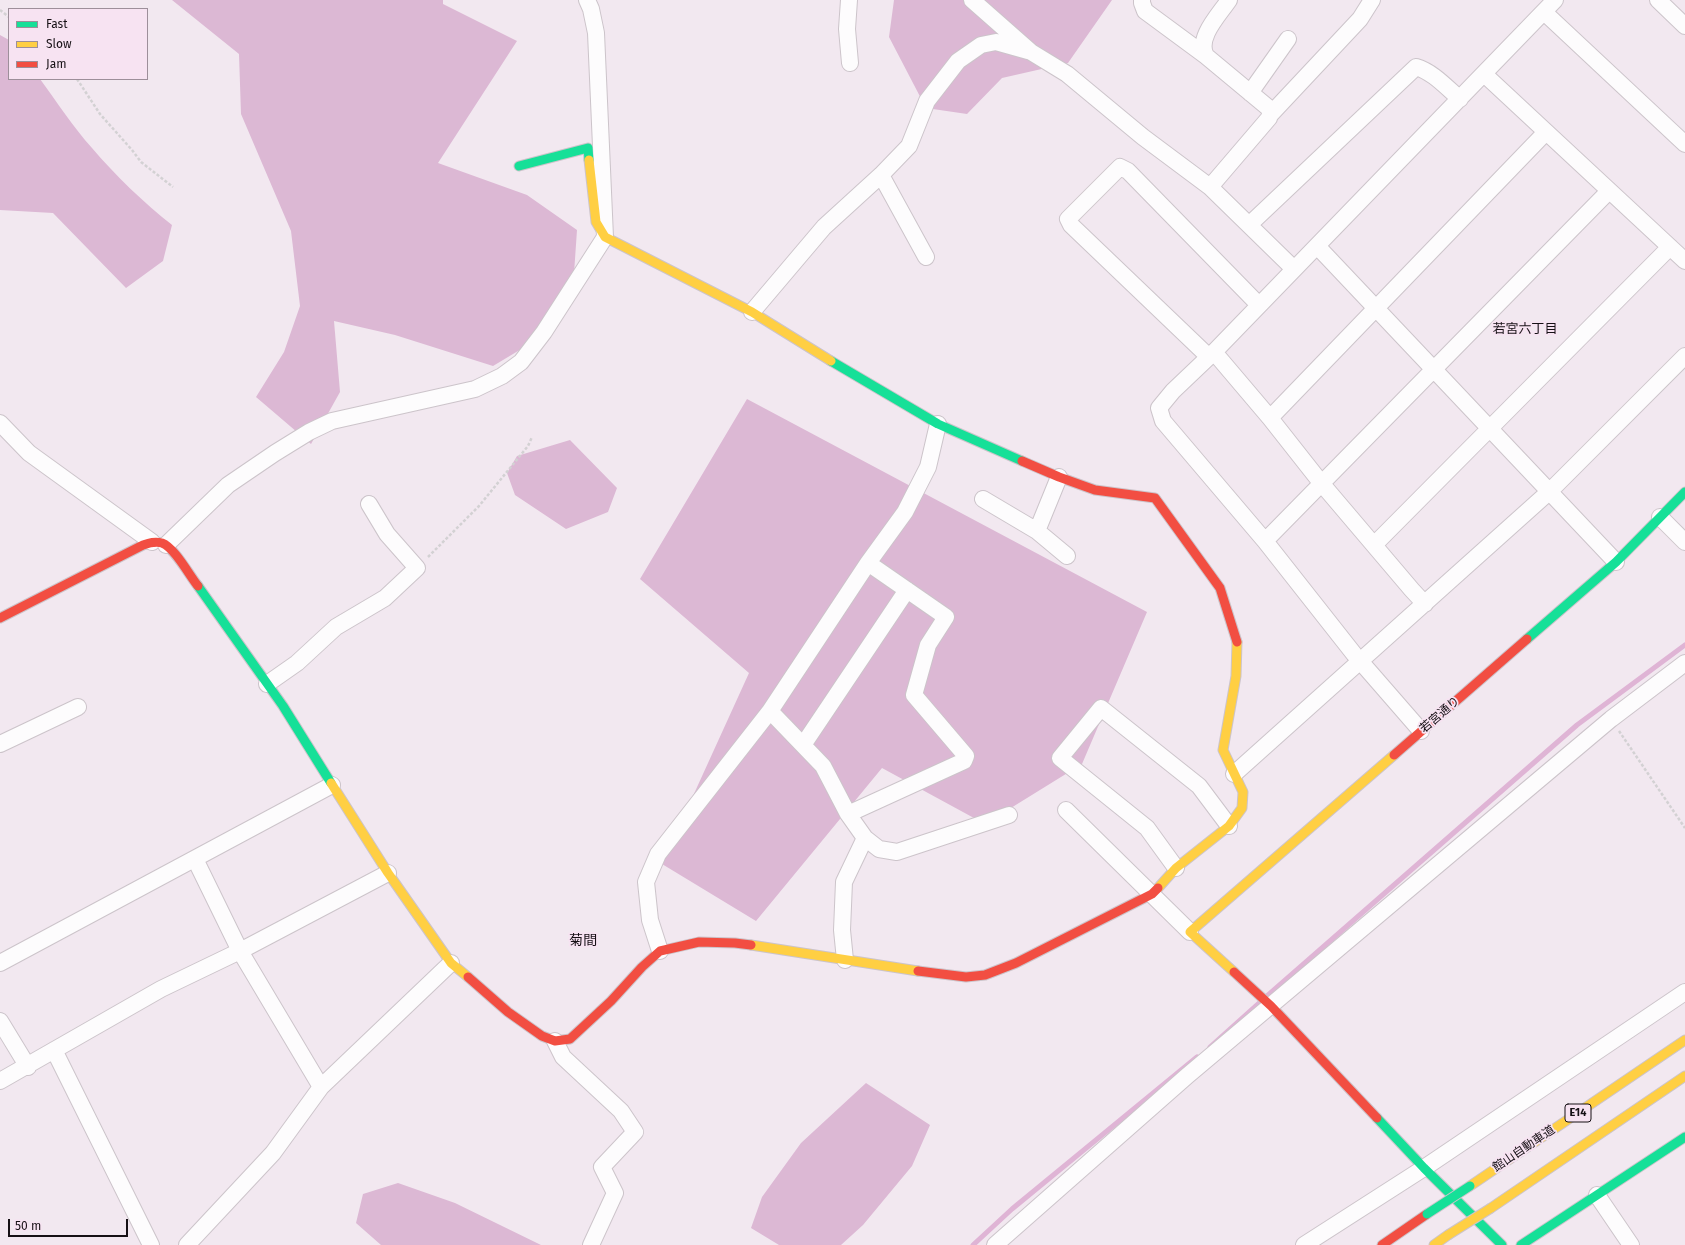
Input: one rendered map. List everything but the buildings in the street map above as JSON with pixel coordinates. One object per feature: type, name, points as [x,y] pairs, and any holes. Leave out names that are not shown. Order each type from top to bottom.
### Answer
[{"type":"main road","points":[[0,618],[143,545],[159,543],[177,556],[267,684],[388,873],[451,962],[508,1012],[542,1036],[555,1041],[570,1039],[587,1025],[642,967],[660,951],[699,942],[735,943],[936,974],[966,977],[985,975],[1016,963],[1152,894],[1176,868],[1229,826],[1242,808],[1243,792],[1223,750],[1236,676],[1237,639],[1220,588],[1155,498],[1095,490],[1059,477],[938,424],[842,368],[752,312],[605,237],[596,222],[588,148],[518,166]]},
{"type":"main road","name":"若宮通り","points":[[1190,932],[1616,562],[1685,492]]},
{"type":"main road","points":[[1190,932],[1271,1006],[1424,1168],[1502,1245]]},
{"type":"main road","name":"館山自動車道","points":[[1382,1245],[1685,1040]]},
{"type":"main road","name":"E14","points":[[1434,1245],[1685,1076]]},
{"type":"main road","points":[[1521,1245],[1685,1136]]},
{"type":"street","points":[[0,423],[29,453],[159,543],[228,485],[309,432],[332,421],[475,389],[502,376],[520,362],[544,332],[605,237],[596,33],[591,9],[586,0]]},
{"type":"street","points":[[849,0],[847,29],[850,63]]},
{"type":"street","points":[[972,0],[1032,52],[1066,74],[1143,137],[1210,187],[1250,224],[1294,269]]},
{"type":"street","points":[[1142,0],[1145,11],[1206,56],[1272,110],[1269,118],[1210,187]]},
{"type":"street","points":[[1206,56],[1203,49],[1204,37],[1229,0]]},
{"type":"street","points":[[1270,115],[1360,20],[1372,0]]},
{"type":"street","points":[[1421,731],[1360,662],[1265,541],[1163,421],[1159,408],[1173,391],[1317,246],[1555,0]]},
{"type":"street","points":[[1658,0],[1685,26]]},
{"type":"street","points":[[1544,12],[1685,144]]},
{"type":"street","points":[[1250,93],[1288,39]]},
{"type":"street","points":[[752,312],[824,228],[909,146],[927,101],[958,61],[981,45],[996,42],[1032,52]]},
{"type":"street","points":[[1250,224],[1416,67],[1424,69],[1436,77],[1460,98]]},
{"type":"street","points":[[1484,74],[1685,261]]},
{"type":"street","points":[[1270,418],[1546,132]]},
{"type":"street","points":[[1259,305],[1128,171],[1120,167],[1068,219],[1071,225],[1211,354],[1270,418],[1322,484],[1425,604]]},
{"type":"street","points":[[880,175],[926,257]]},
{"type":"street","points":[[1265,541],[1609,191]]},
{"type":"street","points":[[1317,246],[1616,562]]},
{"type":"street","points":[[1374,545],[1670,247]]},
{"type":"street","points":[[1234,774],[1550,491],[1685,356]]},
{"type":"street","points":[[660,951],[650,920],[646,882],[658,854],[770,711],[868,563],[905,512],[928,467],[938,424]]},
{"type":"street","points":[[1037,531],[1059,477]]},
{"type":"street","points":[[983,499],[1037,531],[1067,556]]},
{"type":"street","points":[[267,684],[297,663],[336,626],[386,598],[417,568],[387,534],[369,504]]},
{"type":"street","points":[[1660,517],[1685,542]]},
{"type":"street","points":[[848,814],[964,762],[966,756],[914,695],[928,645],[946,617],[868,563]]},
{"type":"street","points":[[803,745],[907,590]]},
{"type":"street","points":[[994,1245],[1187,1076],[1611,720],[1685,663]]},
{"type":"street","points":[[0,744],[78,707]]},
{"type":"street","points":[[1176,868],[1147,828],[1060,758],[1101,708],[1199,786],[1229,826]]},
{"type":"street","points":[[770,711],[823,766],[848,814],[865,838],[879,850],[897,852],[1009,816]]},
{"type":"street","points":[[0,963],[332,785]]},
{"type":"street","points":[[1066,810],[1190,932]]},
{"type":"street","points":[[845,960],[842,930],[844,882],[865,838]]},
{"type":"street","points":[[195,859],[240,951],[321,1087]]},
{"type":"street","points":[[0,1082],[161,989],[240,951],[388,873]]},
{"type":"street","points":[[187,1245],[273,1153],[321,1087],[451,962]]},
{"type":"street","points":[[1304,1245],[1424,1168],[1685,992]]},
{"type":"street","points":[[0,1021],[28,1067]]},
{"type":"street","points":[[555,1041],[563,1057],[621,1111],[635,1132],[602,1167],[615,1193],[591,1245]]},
{"type":"street","points":[[54,1050],[151,1245]]},
{"type":"street","points":[[1597,1195],[1631,1245]]},
{"type":"path","points":[[0,10],[8,16]]},
{"type":"path","points":[[78,80],[100,114],[141,162],[173,187]]},
{"type":"path","points":[[417,568],[479,506],[528,446],[532,437]]},
{"type":"path","points":[[1611,720],[1685,828]]},
{"type":"shaded area","points":[[172,0],[443,0],[443,4],[517,41],[438,163],[527,195],[577,230],[573,288],[543,336],[493,366],[395,335],[334,321],[340,392],[311,444],[256,397],[284,352],[300,306],[291,231],[241,114],[239,54]]},
{"type":"shaded area","points":[[894,0],[1112,0],[1068,63],[1002,78],[967,114],[926,108],[889,37]]},
{"type":"shaded area","points":[[0,35],[8,39],[8,80],[41,80],[78,132],[101,158],[140,198],[172,225],[163,261],[126,288],[53,213],[0,210]]},
{"type":"shaded area","points":[[747,399],[1147,612],[1082,764],[985,824],[882,768],[756,921],[662,864],[749,673],[640,579]]},
{"type":"shaded area","points":[[570,440],[617,488],[608,512],[566,529],[515,495],[507,473],[517,456]]},
{"type":"shaded area","points":[[866,1083],[930,1125],[912,1166],[863,1225],[841,1245],[779,1245],[751,1228],[762,1197],[801,1143]]},
{"type":"shaded area","points":[[398,1183],[455,1203],[541,1245],[381,1245],[356,1223],[363,1194]]},
{"type":"waterway","points":[[1267,996],[1577,725],[1685,645]]},
{"type":"waterway","points":[[1210,1047],[1259,1003]]},
{"type":"waterway","points":[[973,1245],[1012,1209],[1197,1057]]},
{"type":"traffic: fast","points":[[519,166],[588,148],[589,160]]},
{"type":"traffic: fast","points":[[831,361],[938,424],[1022,461]]},
{"type":"traffic: fast","points":[[1527,639],[1616,562],[1685,492]]},
{"type":"traffic: fast","points":[[198,586],[283,706],[331,783]]},
{"type":"traffic: fast","points":[[1377,1118],[1424,1168],[1502,1245]]},
{"type":"traffic: fast","points":[[1521,1245],[1685,1137]]},
{"type":"traffic: fast","points":[[1427,1214],[1470,1186]]},
{"type":"traffic: slow","points":[[589,160],[596,222],[605,237],[752,312],[831,361]]},
{"type":"traffic: slow","points":[[1158,888],[1176,868],[1229,826],[1242,808],[1243,792],[1223,750],[1236,676],[1237,642]]},
{"type":"traffic: slow","points":[[1234,972],[1190,932],[1394,755]]},
{"type":"traffic: slow","points":[[331,783],[388,873],[451,963],[468,977]]},
{"type":"traffic: slow","points":[[751,945],[918,971]]},
{"type":"traffic: slow","points":[[1470,1186],[1685,1040]]},
{"type":"traffic: slow","points":[[1491,1208],[1685,1076]]},
{"type":"traffic: slow","points":[[1448,1235],[1491,1208]]},
{"type":"traffic: slow","points":[[1434,1245],[1448,1235]]},
{"type":"traffic: jam","points":[[1022,461],[1059,477],[1095,490],[1155,498],[1220,588],[1237,642]]},
{"type":"traffic: jam","points":[[0,618],[143,545],[152,542],[162,543],[172,550],[198,586]]},
{"type":"traffic: jam","points":[[1394,755],[1527,639]]},
{"type":"traffic: jam","points":[[918,971],[966,977],[985,975],[1016,963],[1152,894],[1158,888]]},
{"type":"traffic: jam","points":[[468,977],[508,1012],[542,1036],[555,1041],[570,1039],[611,1001],[642,967],[660,951],[699,942],[751,945]]},
{"type":"traffic: jam","points":[[1234,972],[1271,1006],[1377,1118]]},
{"type":"traffic: jam","points":[[1382,1245],[1427,1214]]},
{"type":"district","name":"若宮六丁目","points":[[1525,329]]},
{"type":"district","name":"菊間","points":[[583,941]]}]
